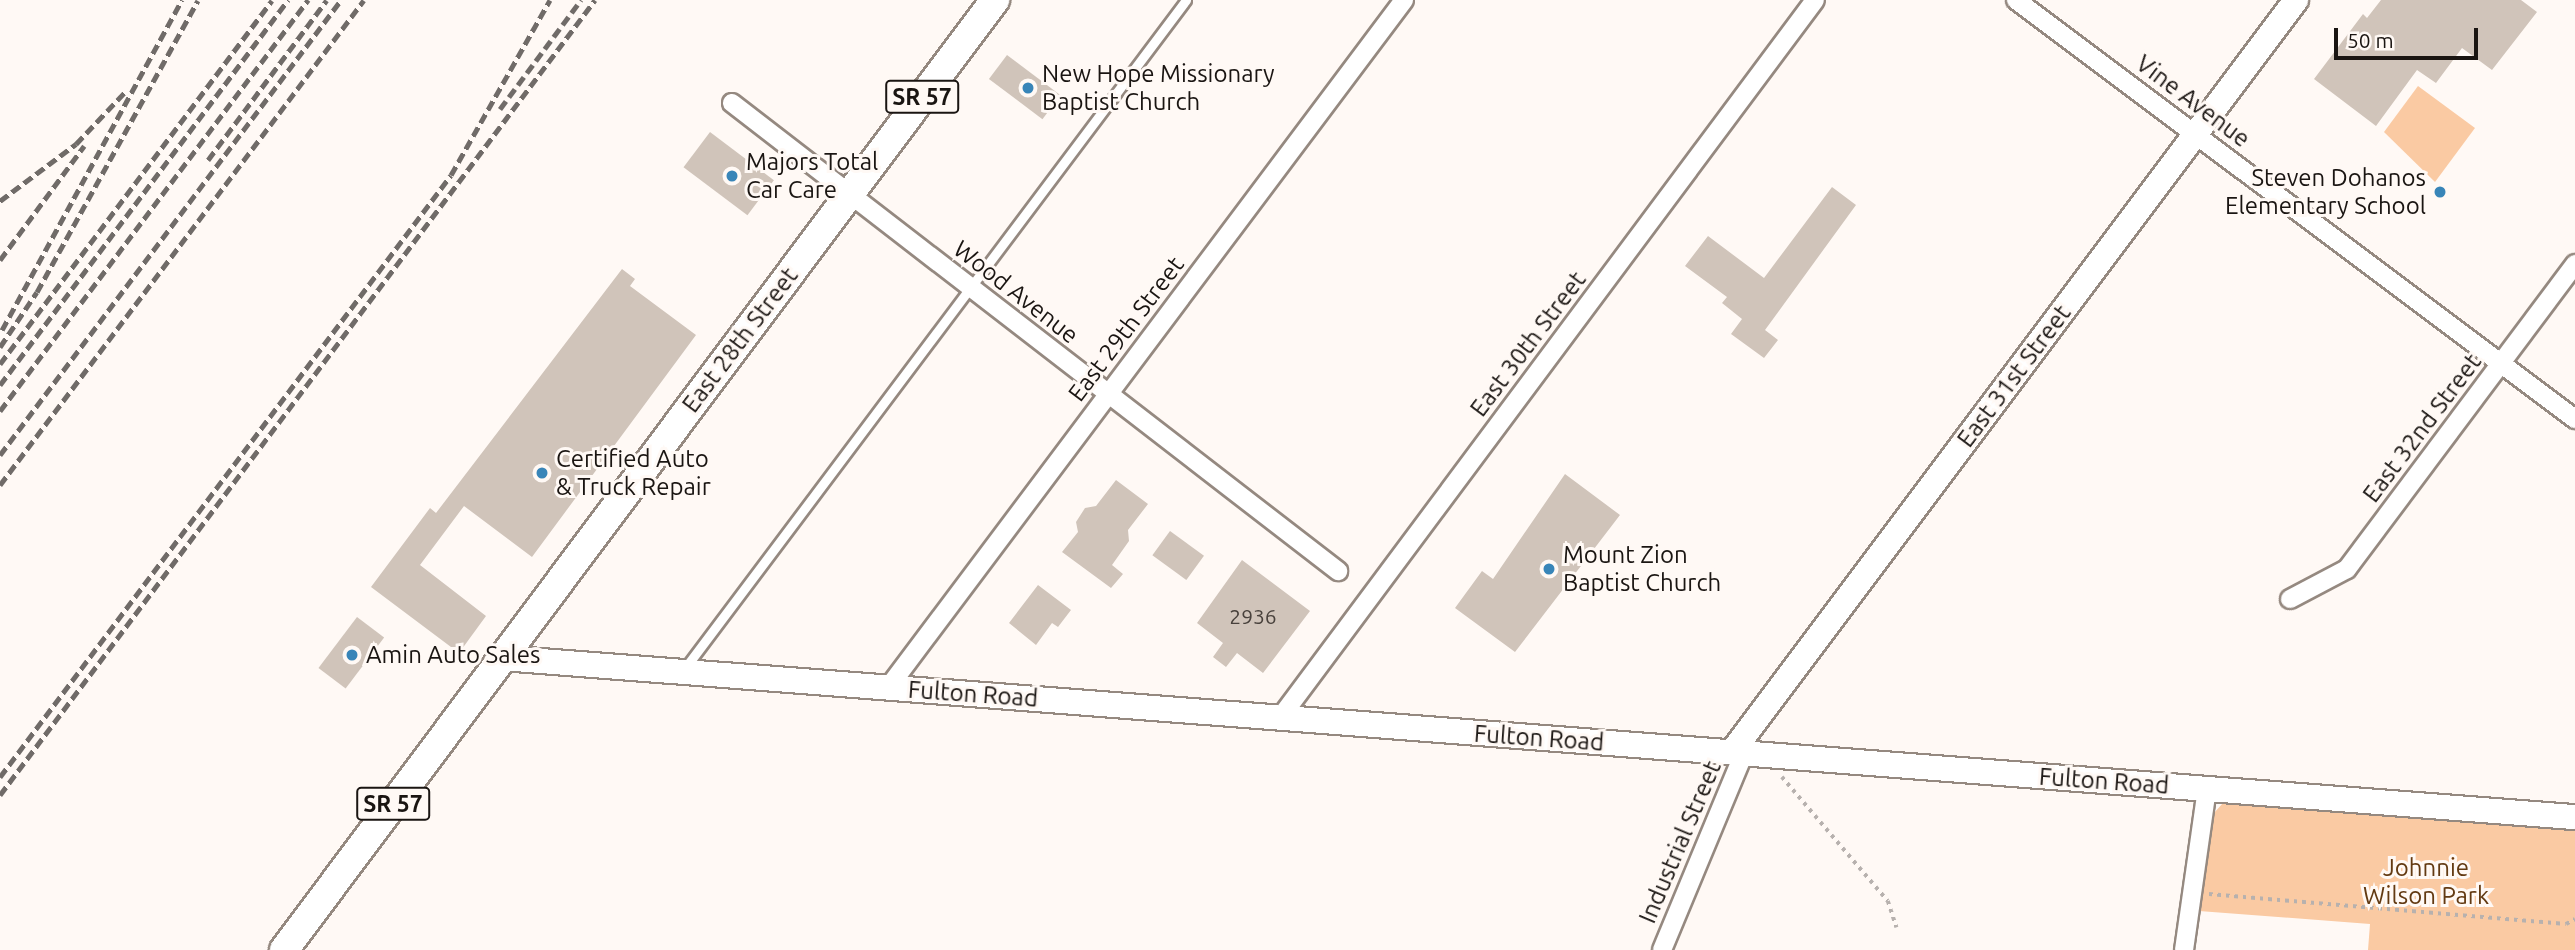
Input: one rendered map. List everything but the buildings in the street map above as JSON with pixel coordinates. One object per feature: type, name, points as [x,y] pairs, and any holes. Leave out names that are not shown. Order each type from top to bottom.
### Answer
[{"type":"main road","name":"East 28th Street","points":[[284,950],[995,0]]},
{"type":"street","name":"East 29th Street","points":[[888,688],[1404,0]]},
{"type":"street","name":"East 30th Street","points":[[1280,718],[1815,0]]},
{"type":"street","name":"Vine Avenue","points":[[2016,0],[2575,419]]},
{"type":"street","name":"East 31st Street","points":[[1738,753],[2296,0]]},
{"type":"street","name":"Wood Avenue","points":[[732,103],[1338,571]]},
{"type":"street","name":"East 32nd Street","points":[[2290,599],[2347,569],[2575,264]]},
{"type":"street","name":"Fulton Road","points":[[502,658],[2575,817]]},
{"type":"street","name":"Industrial Street","points":[[1662,950],[1738,753]]},
{"type":"street","points":[[2184,950],[2207,789]]},
{"type":"lane","points":[[681,673],[1186,0]]},
{"type":"path","points":[[1780,775],[1888,901],[1897,928]]},
{"type":"path","points":[[2191,892],[2566,924],[2575,919]]},
{"type":"green space","points":[[2418,86],[2475,128],[2435,182],[2384,132]]},
{"type":"green space","name":"Johnnie Wilson Park","points":[[2236,799],[2575,826],[2575,950],[2368,950],[2370,924],[2199,911],[2214,813],[2223,803]]},
{"type":"railway","points":[[2,330],[182,0]]},
{"type":"railway","points":[[0,347],[37,292],[198,0]]},
{"type":"railway","points":[[0,364],[272,0]]},
{"type":"railway","points":[[0,385],[288,0]]},
{"type":"railway","points":[[0,411],[308,0]]},
{"type":"railway","points":[[208,160],[327,0]]},
{"type":"railway","points":[[0,455],[341,0]]},
{"type":"railway","points":[[0,485],[364,0]]},
{"type":"railway","points":[[0,777],[451,175],[550,0]]},
{"type":"railway","points":[[500,109],[581,0]]},
{"type":"railway","points":[[0,795],[595,0]]},
{"type":"railway","points":[[0,201],[76,144],[126,91]]},
{"type":"railway","points":[[0,260],[84,146]]},
{"type":"place","name":"New Hope Missionary Baptist Church","points":[[1028,88]]},
{"type":"place","name":"Majors Total Car Care","points":[[732,176]]},
{"type":"place","name":"Steven Dohanos Elementary School","points":[[2440,192]]},
{"type":"place","name":"Certified Auto & Truck Repair","points":[[542,473]]},
{"type":"place","name":"Mount Zion Baptist Church","points":[[1549,569]]},
{"type":"place","name":"Amin Auto Sales","points":[[352,655]]}]
